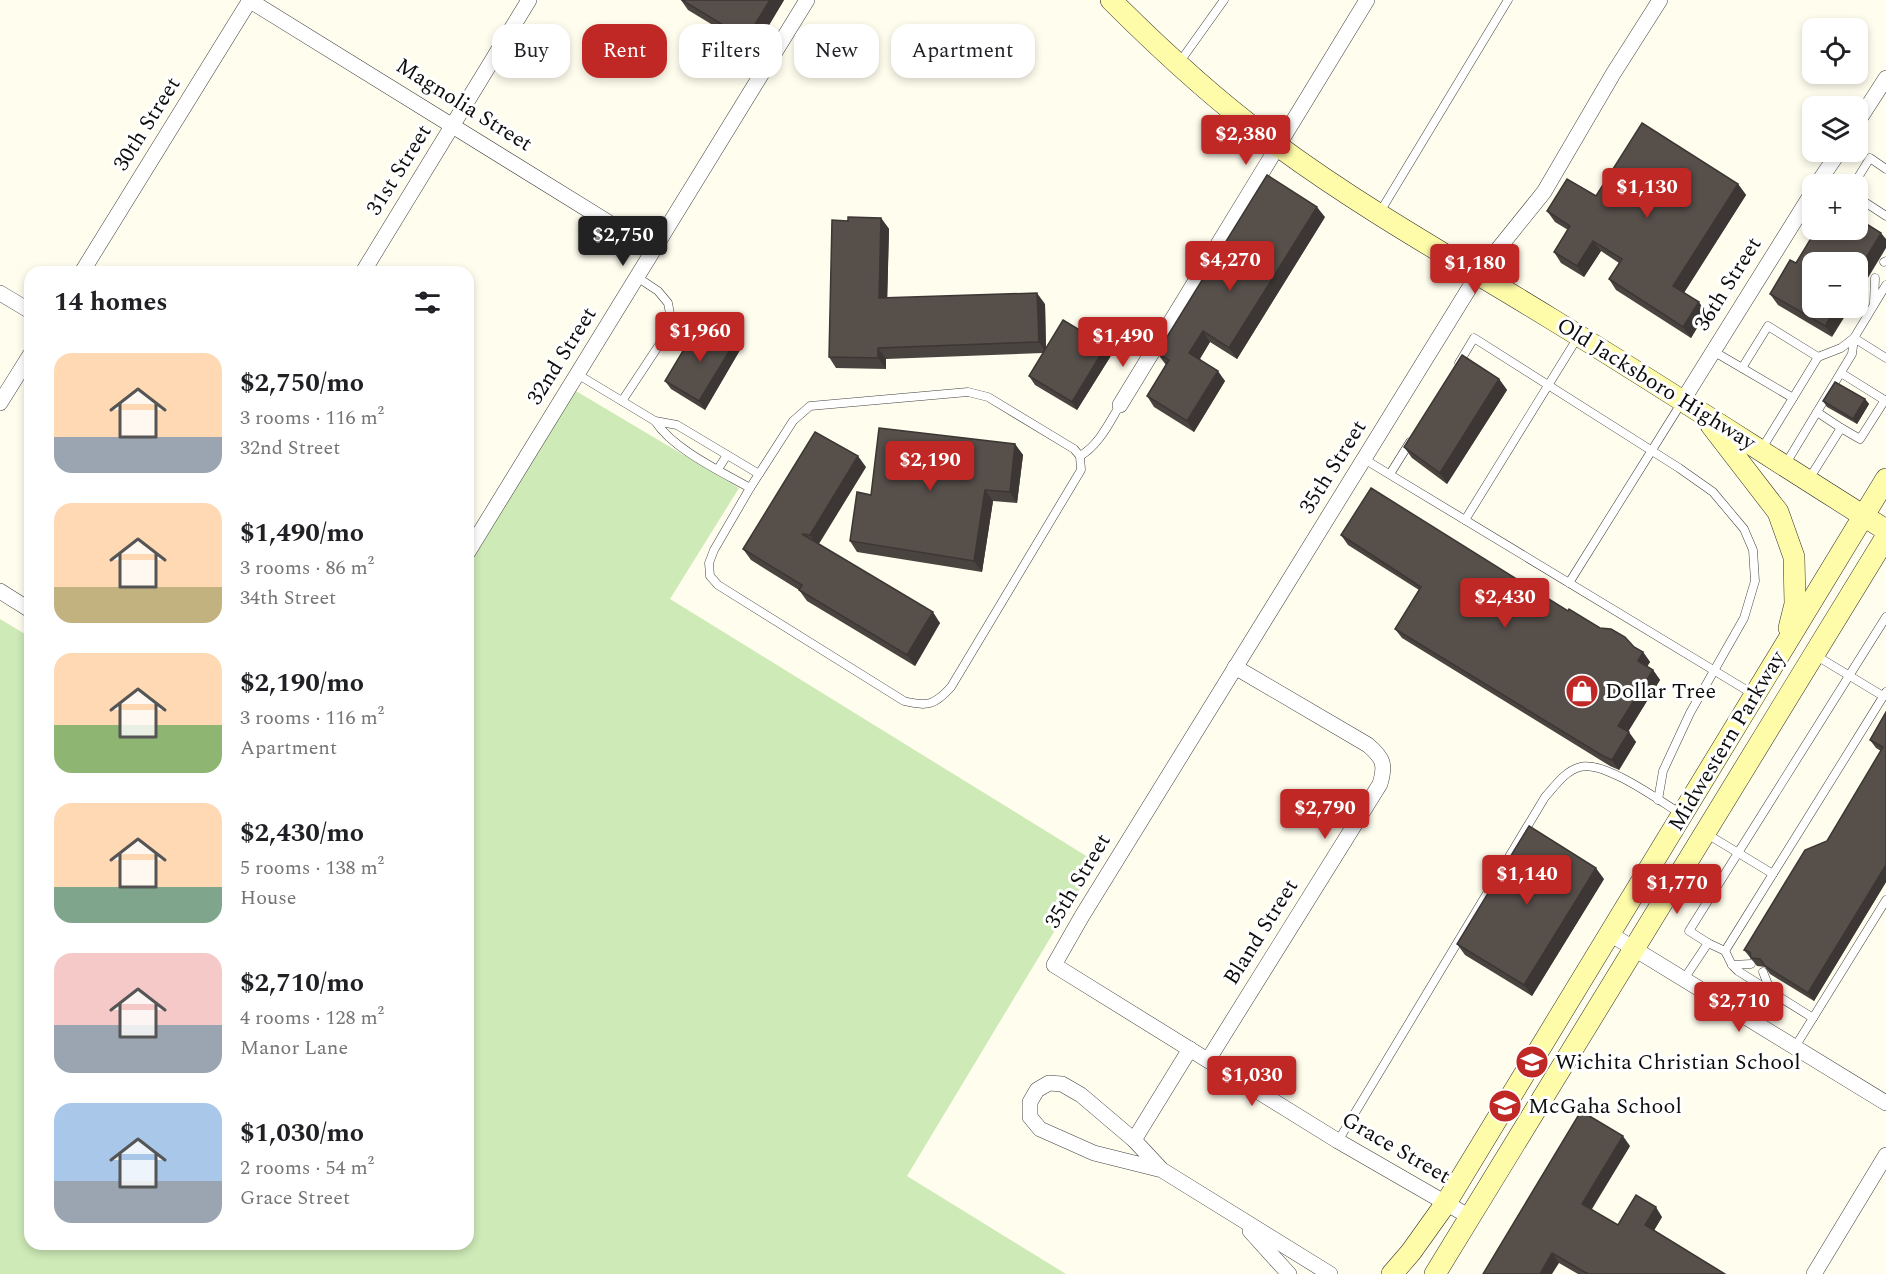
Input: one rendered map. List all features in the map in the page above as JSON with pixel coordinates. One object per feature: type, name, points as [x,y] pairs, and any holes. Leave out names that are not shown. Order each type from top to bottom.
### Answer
[{"type":"main road","name":"Old Jacksboro Highway","points":[[1111,0],[1178,64],[1277,146],[1378,214],[1691,405],[1886,530]]},
{"type":"main road","points":[[1691,405],[1778,512],[1794,557],[1796,604],[1783,650]]},
{"type":"main road","name":"Midwestern Parkway","points":[[1392,1274],[1411,1252],[1446,1203],[1886,479]]},
{"type":"main road","name":"Midwestern Parkway","points":[[1436,1274],[1886,537]]},
{"type":"street","name":"Magnolia Street","points":[[250,0],[653,250]]},
{"type":"street","name":"30th Street","points":[[86,266],[250,0]]},
{"type":"street","name":"31st Street","points":[[367,266],[529,0]]},
{"type":"street","name":"32nd Street","points":[[474,542],[807,0]]},
{"type":"street","points":[[1120,405],[1367,0]]},
{"type":"street","name":"35th Street","points":[[1054,965],[1478,274],[1544,192],[1613,74],[1660,0]]},
{"type":"street","points":[[1868,106],[1886,78]]},
{"type":"street","name":"36th Street","points":[[1691,405],[1713,351],[1802,209]]},
{"type":"street","points":[[0,293],[24,307]]},
{"type":"street","points":[[0,404],[24,365]]},
{"type":"street","points":[[0,591],[24,606]]},
{"type":"street","name":"Bland Street","points":[[1208,1060],[1380,784],[1384,772],[1381,756],[1368,745],[1235,667]]},
{"type":"street","points":[[1610,934],[1886,1103]]},
{"type":"street","name":"Grace Street","points":[[1054,965],[1338,1141],[1470,1217]]},
{"type":"street","points":[[1134,1140],[1190,1049]]},
{"type":"street","points":[[1162,1170],[1094,1153],[1040,1129],[1030,1117],[1030,1102],[1037,1090],[1049,1083],[1062,1084],[1081,1095],[1134,1140],[1162,1170],[1242,1222],[1329,1274]]},
{"type":"street","points":[[1814,1274],[1886,1155]]},
{"type":"street","points":[[1242,1222],[1289,1274]]},
{"type":"lane","points":[[1178,64],[1224,0]]},
{"type":"lane","points":[[1378,214],[1508,0]]},
{"type":"lane","points":[[1860,174],[1870,158],[1886,169]]},
{"type":"lane","points":[[1868,204],[1886,216]]},
{"type":"lane","points":[[622,401],[667,333],[671,319],[668,303],[658,291],[637,277]]},
{"type":"lane","points":[[1874,305],[1875,278]]},
{"type":"lane","points":[[1761,450],[1818,357],[1840,348],[1854,338],[1886,285]]},
{"type":"lane","points":[[1742,368],[1768,326],[1818,357]]},
{"type":"lane","points":[[1465,520],[1578,335]]},
{"type":"lane","points":[[1456,368],[1474,338],[1652,450],[1713,492],[1744,529],[1753,550],[1755,581],[1744,618],[1690,713],[1663,771],[1658,800]]},
{"type":"lane","points":[[1854,338],[1886,358]]},
{"type":"lane","points":[[1784,465],[1852,354],[1854,338]]},
{"type":"lane","points":[[1713,351],[1793,398]]},
{"type":"lane","points":[[1817,412],[1860,439],[1885,400],[1840,373]]},
{"type":"lane","points":[[577,374],[655,421],[677,425],[759,474]]},
{"type":"lane","points":[[968,392],[988,397],[1074,449],[1080,456],[1081,470],[951,687],[930,704],[904,701],[718,585],[711,576],[709,563],[714,550],[759,474],[793,421],[810,406],[968,392]]},
{"type":"lane","points":[[1080,456],[1090,451],[1120,405]]},
{"type":"lane","points":[[1569,583],[1652,450],[1691,405]]},
{"type":"lane","points":[[655,421],[673,442],[750,488]]},
{"type":"lane","points":[[1808,480],[1841,428]]},
{"type":"lane","points":[[1390,474],[1414,435]]},
{"type":"lane","points":[[718,469],[727,454]]},
{"type":"lane","points":[[1364,459],[1755,696]]},
{"type":"lane","points":[[1813,1018],[1738,971],[1725,951],[1689,931],[1886,617]]},
{"type":"lane","points":[[1725,951],[1885,694],[1814,654]]},
{"type":"lane","points":[[1338,1141],[1545,797],[1563,777],[1580,767],[1593,765],[1610,771],[1683,815]]},
{"type":"lane","points":[[1705,833],[1773,873]]},
{"type":"lane","points":[[1795,1047],[1886,900]]},
{"type":"lane","points":[[1684,979],[1708,943]]},
{"type":"lane","points":[[1732,965],[1751,964]]},
{"type":"lane","points":[[1763,972],[1771,992]]},
{"type":"green space","points":[[576,391],[739,488],[670,599],[1096,862],[907,1176],[1066,1274],[0,1274],[0,619],[24,633],[24,1250],[474,1250],[474,557]]},
{"type":"building","points":[[682,0],[770,0],[755,24],[721,24]]},
{"type":"building","points":[[1642,123],[1738,184],[1673,286],[1699,302],[1683,327],[1609,279],[1622,259],[1593,241],[1577,266],[1554,252],[1570,226],[1547,211],[1567,179],[1596,196]]},
{"type":"building","points":[[1267,175],[1317,207],[1229,348],[1203,331],[1189,353],[1218,371],[1187,421],[1147,396],[1169,360],[1157,353]]},
{"type":"building","points":[[848,217],[881,218],[879,298],[1037,293],[1039,342],[878,348],[878,358],[829,357],[832,220],[848,221]]},
{"type":"building","points":[[1868,225],[1881,233],[1868,255],[1868,252],[1803,252],[1810,240],[1868,240]]},
{"type":"building","points":[[1802,253],[1802,313],[1770,294],[1790,260],[1796,263]]},
{"type":"building","points":[[1811,318],[1830,318],[1825,326]]},
{"type":"building","points":[[1063,320],[1106,346],[1072,402],[1029,376]]},
{"type":"building","points":[[712,328],[735,342],[699,401],[665,381],[696,329],[708,336]]},
{"type":"building","points":[[1462,355],[1499,379],[1440,473],[1404,447]]},
{"type":"building","points":[[1835,382],[1865,399],[1853,419],[1823,401]]},
{"type":"building","points":[[879,428],[1015,444],[1010,492],[985,490],[974,561],[850,541],[857,492],[871,495]]},
{"type":"building","points":[[815,432],[858,456],[810,535],[802,534],[933,612],[907,655],[799,590],[802,585],[743,549]]},
{"type":"building","points":[[1371,488],[1568,611],[1569,609],[1600,628],[1611,629],[1643,652],[1638,661],[1653,670],[1618,726],[1629,732],[1612,760],[1395,629],[1421,587],[1341,535]]},
{"type":"building","points":[[1886,712],[1886,865],[1808,993],[1765,966],[1760,959],[1751,958],[1750,952],[1744,950],[1805,850],[1827,841],[1883,747],[1870,740]]},
{"type":"building","points":[[1529,826],[1596,868],[1524,985],[1457,944]]},
{"type":"building","points":[[1581,1111],[1623,1136],[1582,1204],[1618,1225],[1636,1195],[1656,1207],[1645,1225],[1725,1274],[1588,1274],[1552,1253],[1540,1274],[1483,1274]]},
{"type":"place","name":"Dollar Tree","points":[[1582,691]]},
{"type":"place","name":"Wichita Christian School","points":[[1532,1062]]},
{"type":"place","name":"McGaha School","points":[[1505,1106]]}]
